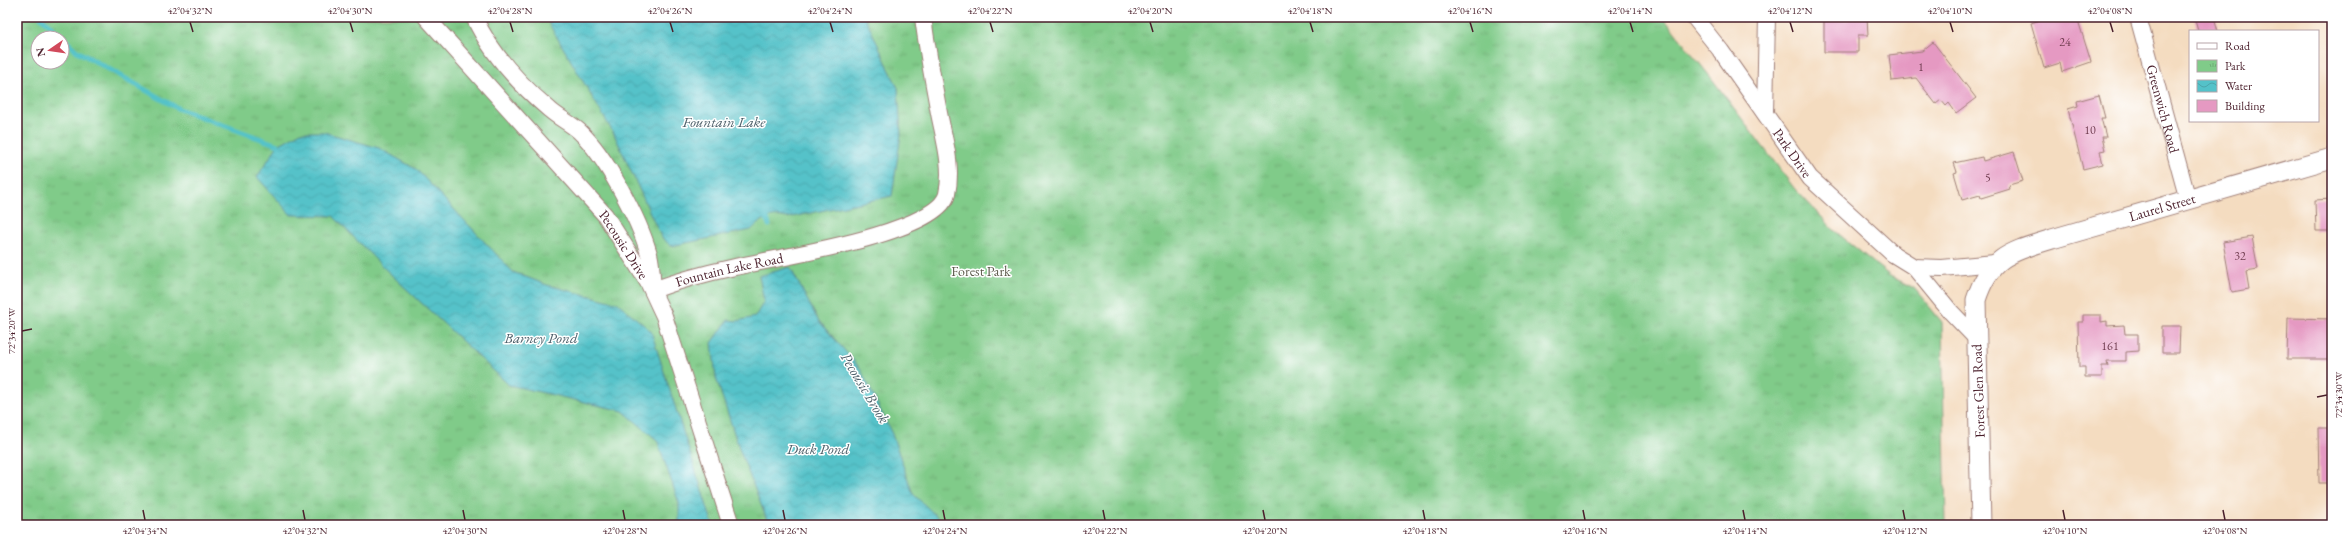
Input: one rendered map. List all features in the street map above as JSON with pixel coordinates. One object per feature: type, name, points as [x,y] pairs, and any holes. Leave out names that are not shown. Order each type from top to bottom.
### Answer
[{"type":"street","name":"Pecousic Drive","points":[[426,17],[597,206],[617,232],[653,290],[664,316],[731,525]]},
{"type":"street","points":[[474,17],[488,46],[521,84],[551,111],[580,132],[606,166],[640,227],[650,256],[653,290]]},
{"type":"street","name":"Fountain Lake Road","points":[[653,290],[679,280],[833,247],[881,234],[911,223],[938,208],[947,194],[948,153],[923,17]]},
{"type":"street","name":"Park Drive","points":[[1694,17],[1722,51],[1810,178],[1893,254],[1914,267],[1950,311],[1976,338]]},
{"type":"street","points":[[1765,113],[1767,17]]},
{"type":"street","name":"Greenwich Road","points":[[2138,17],[2188,200]]},
{"type":"street","name":"Laurel Street","points":[[1995,263],[2018,250],[2332,158]]},
{"type":"street","name":"Park Drive","points":[[1914,267],[1942,268],[1995,263]]},
{"type":"street","name":"Forest Glen Road","points":[[1981,525],[1976,300],[1982,281],[1995,263]]},
{"type":"green space","name":"Forest Park","points":[[17,17],[1663,17],[1794,188],[1835,231],[1890,276],[1914,288],[1942,322],[1946,525],[17,525]]},
{"type":"water","name":"Fountain Lake","points":[[545,17],[865,17],[898,88],[901,134],[892,196],[787,218],[771,217],[763,220],[751,230],[671,246],[661,237],[614,134]]},
{"type":"water","name":"Barney Pond","points":[[301,132],[324,132],[379,148],[416,169],[513,272],[547,285],[618,303],[651,331],[713,525],[679,525],[679,503],[657,440],[623,411],[509,385],[382,266],[333,216],[291,215],[257,177],[278,145]]},
{"type":"water","name":"Duck Pond","points":[[790,267],[818,320],[860,368],[892,434],[913,494],[946,525],[769,525],[740,451],[716,378],[712,343],[728,320],[737,321],[755,317],[764,301],[759,276]]},
{"type":"building","points":[[1849,17],[1867,17],[1868,35],[1858,35],[1858,52],[1824,52],[1824,21],[1849,20]]},
{"type":"building","points":[[2039,17],[2077,17],[2091,62],[2062,72],[2060,63],[2044,68],[2031,23],[2040,20]]},
{"type":"building","points":[[2194,17],[2214,17],[2218,30],[2198,30]]},
{"type":"building","points":[[1933,42],[1976,98],[1956,113],[1949,103],[1946,106],[1941,100],[1936,104],[1916,78],[1892,81],[1889,55],[1922,51]]},
{"type":"building","points":[[2099,95],[2105,118],[2101,118],[2106,137],[2102,137],[2105,150],[2100,151],[2103,164],[2083,169],[2068,109],[2078,106],[2077,101]]},
{"type":"building","points":[[2014,152],[2023,181],[2009,185],[2010,189],[1981,198],[1980,195],[1962,200],[1954,173],[1957,172],[1954,163],[1982,157],[1983,161]]},
{"type":"building","points":[[2332,199],[2332,231],[2316,231],[2315,200]]},
{"type":"building","points":[[2252,237],[2258,269],[2246,271],[2249,289],[2232,292],[2223,242]]},
{"type":"building","points":[[2083,315],[2101,315],[2101,322],[2107,321],[2107,326],[2124,325],[2125,334],[2138,334],[2138,351],[2126,352],[2126,361],[2107,361],[2108,366],[2102,366],[2102,377],[2085,377],[2085,367],[2079,367],[2078,322],[2083,322]]},
{"type":"building","points":[[2288,318],[2332,319],[2332,359],[2287,359]]},
{"type":"building","points":[[2162,326],[2180,326],[2179,353],[2162,353]]},
{"type":"building","points":[[2318,428],[2332,428],[2332,483],[2319,483]]},
{"type":"waterway","points":[[41,17],[77,51],[179,109],[278,145]]},
{"type":"waterway","name":"Pecousic Brook","points":[[765,212],[769,225]]}]
